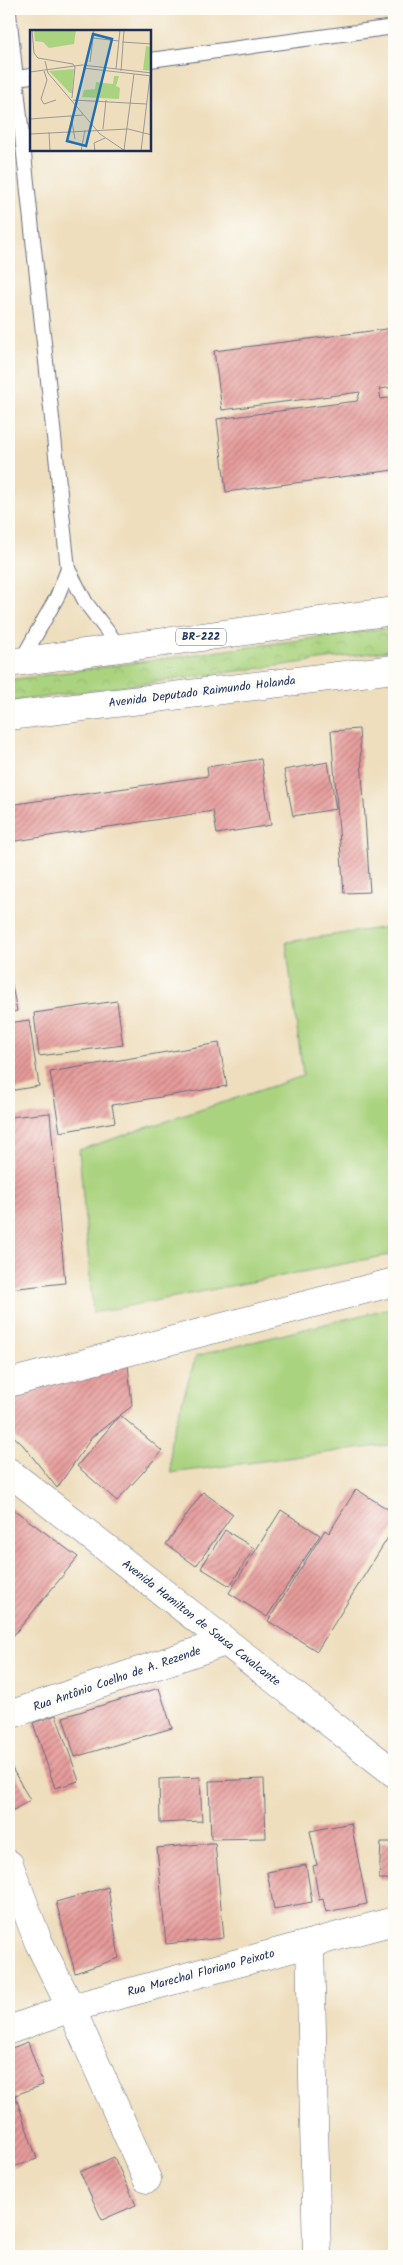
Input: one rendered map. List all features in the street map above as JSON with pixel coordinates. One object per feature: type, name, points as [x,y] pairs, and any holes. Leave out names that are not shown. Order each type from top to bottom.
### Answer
[{"type":"street","name":"BR-222","points":[[15,662],[394,611]]},
{"type":"street","name":"Avenida Deputado Raimundo Holanda","points":[[9,716],[394,668]]},
{"type":"street","points":[[9,1383],[394,1282]]},
{"type":"street","name":"Avenida Hamilton de Sousa Cavalcante","points":[[9,1472],[394,1773]]},
{"type":"street","name":"Rua Antônio Coelho de A. Rezende","points":[[9,1715],[225,1642]]},
{"type":"street","points":[[9,1864],[38,1941],[71,2008],[147,2178]]},
{"type":"street","name":"Rua Marechal Floriano Peixoto","points":[[9,2030],[71,2008],[394,1921]]},
{"type":"street","points":[[310,1944],[317,2256]]},
{"type":"lane","points":[[9,13],[68,569],[86,603],[120,648]]},
{"type":"lane","points":[[151,60],[394,27]]},
{"type":"lane","points":[[16,78],[30,76]]},
{"type":"lane","points":[[15,662],[57,597],[68,569]]},
{"type":"green space","points":[[394,627],[394,650],[9,702],[9,680]]},
{"type":"green space","points":[[394,926],[394,1254],[93,1313],[79,1150],[303,1076],[286,942]]},
{"type":"green space","points":[[394,1307],[394,1444],[171,1473],[170,1441],[196,1356]]},
{"type":"building","points":[[394,328],[394,387],[379,389],[381,399],[394,397],[394,470],[226,492],[217,419],[357,401],[360,392],[222,410],[214,351]]},
{"type":"building","points":[[359,729],[370,892],[344,893],[331,731]]},
{"type":"building","points":[[261,759],[271,825],[217,834],[213,811],[9,842],[9,805],[208,776],[207,767]]},
{"type":"building","points":[[328,762],[336,809],[293,816],[284,770]]},
{"type":"building","points":[[9,970],[17,1011],[9,1013]]},
{"type":"building","points":[[117,1001],[123,1045],[39,1056],[34,1013]]},
{"type":"building","points":[[29,1020],[39,1086],[9,1091],[9,1023]]},
{"type":"building","points":[[219,1043],[227,1086],[112,1105],[115,1122],[60,1132],[50,1072]]},
{"type":"building","points":[[50,1113],[65,1283],[9,1289],[9,1117]]},
{"type":"building","points":[[128,1364],[132,1406],[92,1437],[57,1488],[23,1445],[9,1432],[9,1395]]},
{"type":"building","points":[[120,1415],[162,1451],[117,1501],[77,1466]]},
{"type":"building","points":[[356,1489],[394,1513],[394,1528],[317,1651],[268,1621],[325,1530],[329,1533]]},
{"type":"building","points":[[203,1492],[233,1514],[196,1566],[166,1544]]},
{"type":"building","points":[[9,1506],[78,1557],[9,1641]]},
{"type":"building","points":[[281,1510],[320,1535],[267,1617],[229,1593]]},
{"type":"building","points":[[225,1530],[254,1548],[230,1586],[201,1568]]},
{"type":"building","points":[[159,1688],[172,1728],[75,1757],[63,1717]]},
{"type":"building","points":[[56,1715],[79,1781],[55,1788],[33,1723]]},
{"type":"building","points":[[9,1763],[30,1800],[9,1813]]},
{"type":"building","points":[[200,1777],[202,1821],[160,1823],[159,1779]]},
{"type":"building","points":[[264,1779],[266,1838],[211,1839],[209,1781]]},
{"type":"building","points":[[351,1823],[367,1904],[326,1912],[323,1899],[319,1900],[313,1866],[317,1865],[310,1831]]},
{"type":"building","points":[[381,1842],[394,1842],[394,1879],[379,1879]]},
{"type":"building","points":[[215,1843],[224,1938],[166,1944],[157,1848]]},
{"type":"building","points":[[306,1865],[312,1902],[274,1909],[267,1872]]},
{"type":"building","points":[[108,1887],[119,1958],[75,1973],[56,1902]]},
{"type":"building","points":[[28,2042],[43,2085],[15,2095],[37,2159],[14,2167],[9,2152],[9,2049]]},
{"type":"building","points":[[114,2157],[136,2205],[102,2220],[80,2172]]}]
